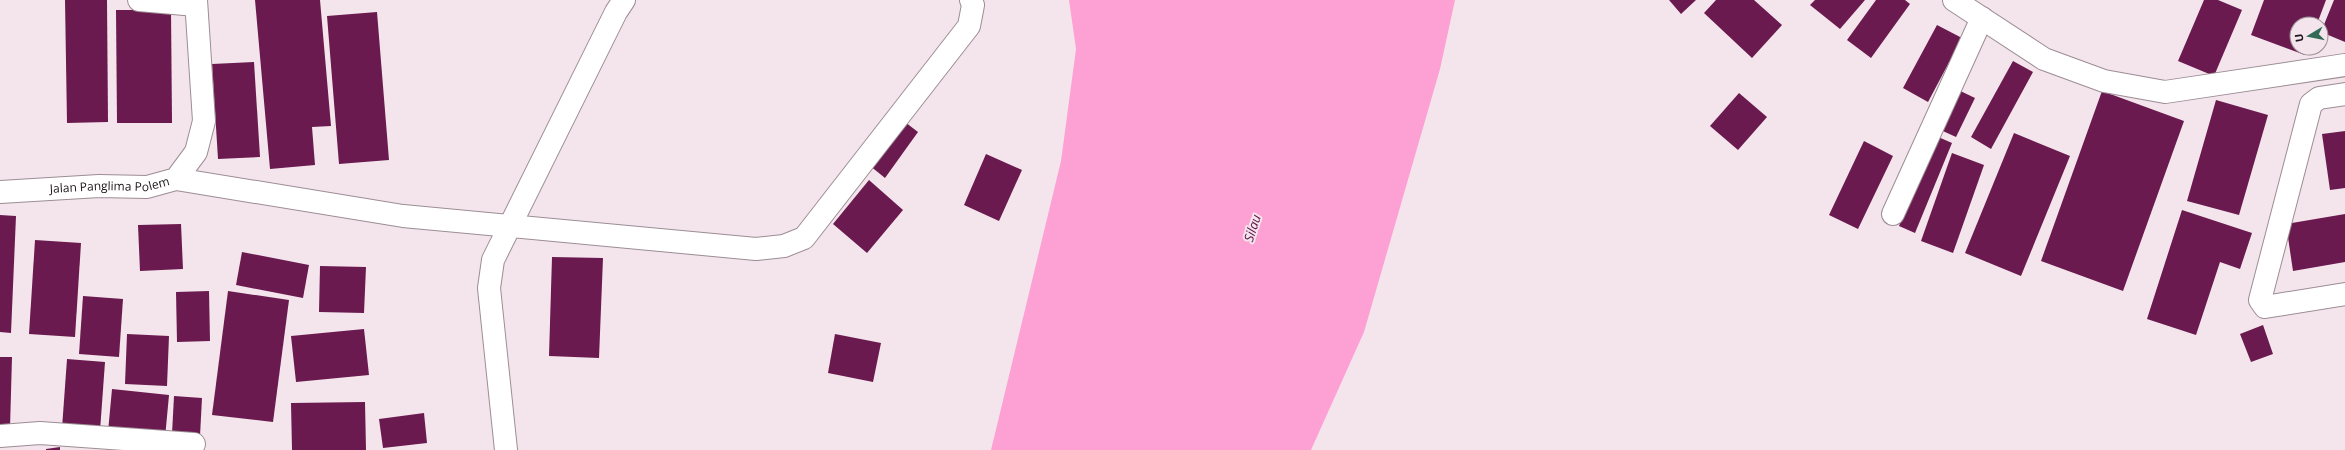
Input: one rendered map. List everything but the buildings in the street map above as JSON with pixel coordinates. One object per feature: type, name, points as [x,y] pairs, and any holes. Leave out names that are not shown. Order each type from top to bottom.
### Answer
[{"type":"street","points":[[139,0],[196,2]]},
{"type":"street","points":[[506,450],[489,288],[493,260],[616,12],[624,0]]},
{"type":"street","points":[[176,179],[403,216],[756,249],[784,246],[804,238],[969,26],[973,5],[971,0]]},
{"type":"street","points":[[1954,0],[2044,59],[2104,82],[2165,92],[2345,65]]},
{"type":"street","name":"Jalan Panglima Polem","points":[[0,192],[99,186],[147,187],[176,179],[196,152],[204,121],[196,2]]},
{"type":"street","points":[[1893,214],[1982,18]]},
{"type":"street","points":[[2345,94],[2319,98],[2311,104],[2260,300],[2265,307],[2345,294]]},
{"type":"street","points":[[0,436],[40,433],[194,444]]},
{"type":"water","name":"Silau","points":[[1069,0],[1455,0],[1440,69],[1364,332],[1311,450],[991,450],[1061,161],[1076,49]]}]
